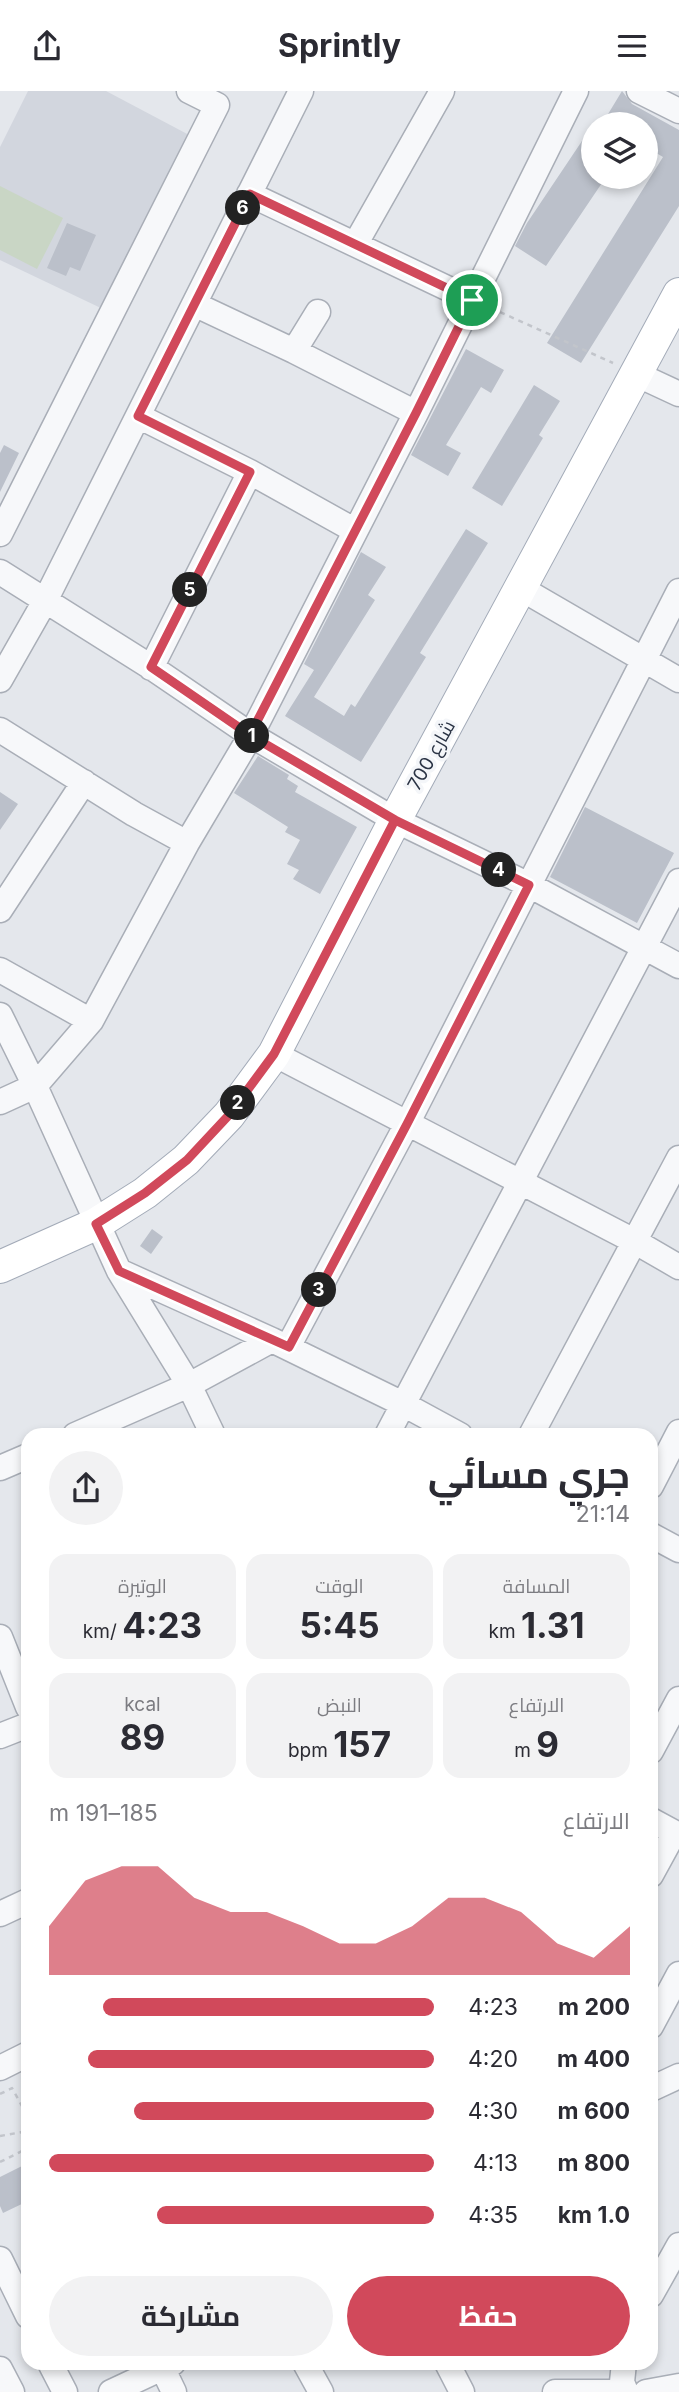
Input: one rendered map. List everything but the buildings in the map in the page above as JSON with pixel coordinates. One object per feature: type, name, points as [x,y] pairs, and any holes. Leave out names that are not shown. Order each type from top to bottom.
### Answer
[{"type":"main road","name":"شارع 700","points":[[0,1268],[96,1224],[145,1193],[187,1160],[229,1115],[274,1054],[395,820],[679,294]]},
{"type":"street","points":[[0,534],[217,104],[189,91]]},
{"type":"street","points":[[0,680],[45,601],[301,91]]},
{"type":"street","points":[[356,243],[442,91]]},
{"type":"street","points":[[0,1102],[35,1086],[91,1021],[187,843],[250,735],[416,413],[576,91]]},
{"type":"street","points":[[639,91],[679,111]]},
{"type":"street","points":[[250,194],[472,300]]},
{"type":"street","points":[[194,305],[294,351],[416,413]]},
{"type":"street","points":[[294,351],[318,312]]},
{"type":"street","points":[[636,374],[679,394]]},
{"type":"street","points":[[138,416],[250,472],[354,530]]},
{"type":"street","points":[[151,667],[250,472]]},
{"type":"street","points":[[0,572],[151,667],[250,735],[395,820],[529,885],[679,966]]},
{"type":"street","points":[[522,589],[679,680]]},
{"type":"street","points":[[91,1428],[281,1344],[407,1124],[679,591]]},
{"type":"street","points":[[0,730],[134,814],[187,843]]},
{"type":"street","points":[[0,910],[84,782]]},
{"type":"street","points":[[391,1428],[679,881]]},
{"type":"street","points":[[0,970],[91,1021]]},
{"type":"street","points":[[0,1015],[119,1271],[189,1385],[210,1428]]},
{"type":"street","points":[[274,1054],[679,1267]]},
{"type":"street","points":[[535,1428],[679,1158]]},
{"type":"street","points":[[119,1271],[281,1344],[447,1428]]},
{"type":"street","points":[[658,1472],[679,1431]]},
{"type":"street","points":[[0,1468],[21,1458]]},
{"type":"street","points":[[658,1539],[679,1551]]},
{"type":"street","points":[[0,1637],[21,1690]]},
{"type":"street","points":[[658,1738],[679,1699]]},
{"type":"street","points":[[0,1736],[21,1728]]},
{"type":"street","points":[[658,1825],[676,1834],[658,1864]]},
{"type":"street","points":[[0,1914],[21,1904]]},
{"type":"street","points":[[658,2013],[679,1974]]},
{"type":"street","points":[[0,2068],[21,2058]]},
{"type":"street","points":[[658,2086],[679,2076]]},
{"type":"street","points":[[658,2277],[666,2256]]},
{"type":"street","points":[[0,2259],[21,2297]]},
{"type":"street","points":[[0,2369],[12,2392]]},
{"type":"street","points":[[54,2370],[65,2392]]},
{"type":"street","points":[[111,2392],[157,2370]]},
{"type":"street","points":[[168,2370],[174,2392]]},
{"type":"street","points":[[309,2370],[321,2392]]},
{"type":"street","points":[[451,2370],[462,2392]]},
{"type":"street","points":[[623,2370],[622,2382],[637,2392],[679,2386]]},
{"type":"street","points":[[637,2392],[638,2370]]},
{"type":"street","points":[[555,2392],[611,2392]]},
{"type":"path","points":[[472,300],[636,374]]},
{"type":"path","points":[[0,2094],[12,2088],[21,2104]]},
{"type":"path","points":[[0,2136],[21,2132]]},
{"type":"path","points":[[0,2162],[21,2151]]},
{"type":"shaded area","points":[[28,91],[106,91],[191,136],[105,310],[0,260],[0,147]]},
{"type":"green space","points":[[0,186],[63,218],[37,269],[0,250]]},
{"type":"route","points":[[472,300],[250,194],[138,416],[250,472],[151,667],[250,735],[323,778],[395,820],[529,885],[289,1347],[119,1271],[96,1224],[121,1210],[187,1160],[229,1115],[274,1054],[395,820],[250,735],[472,300]]}]
